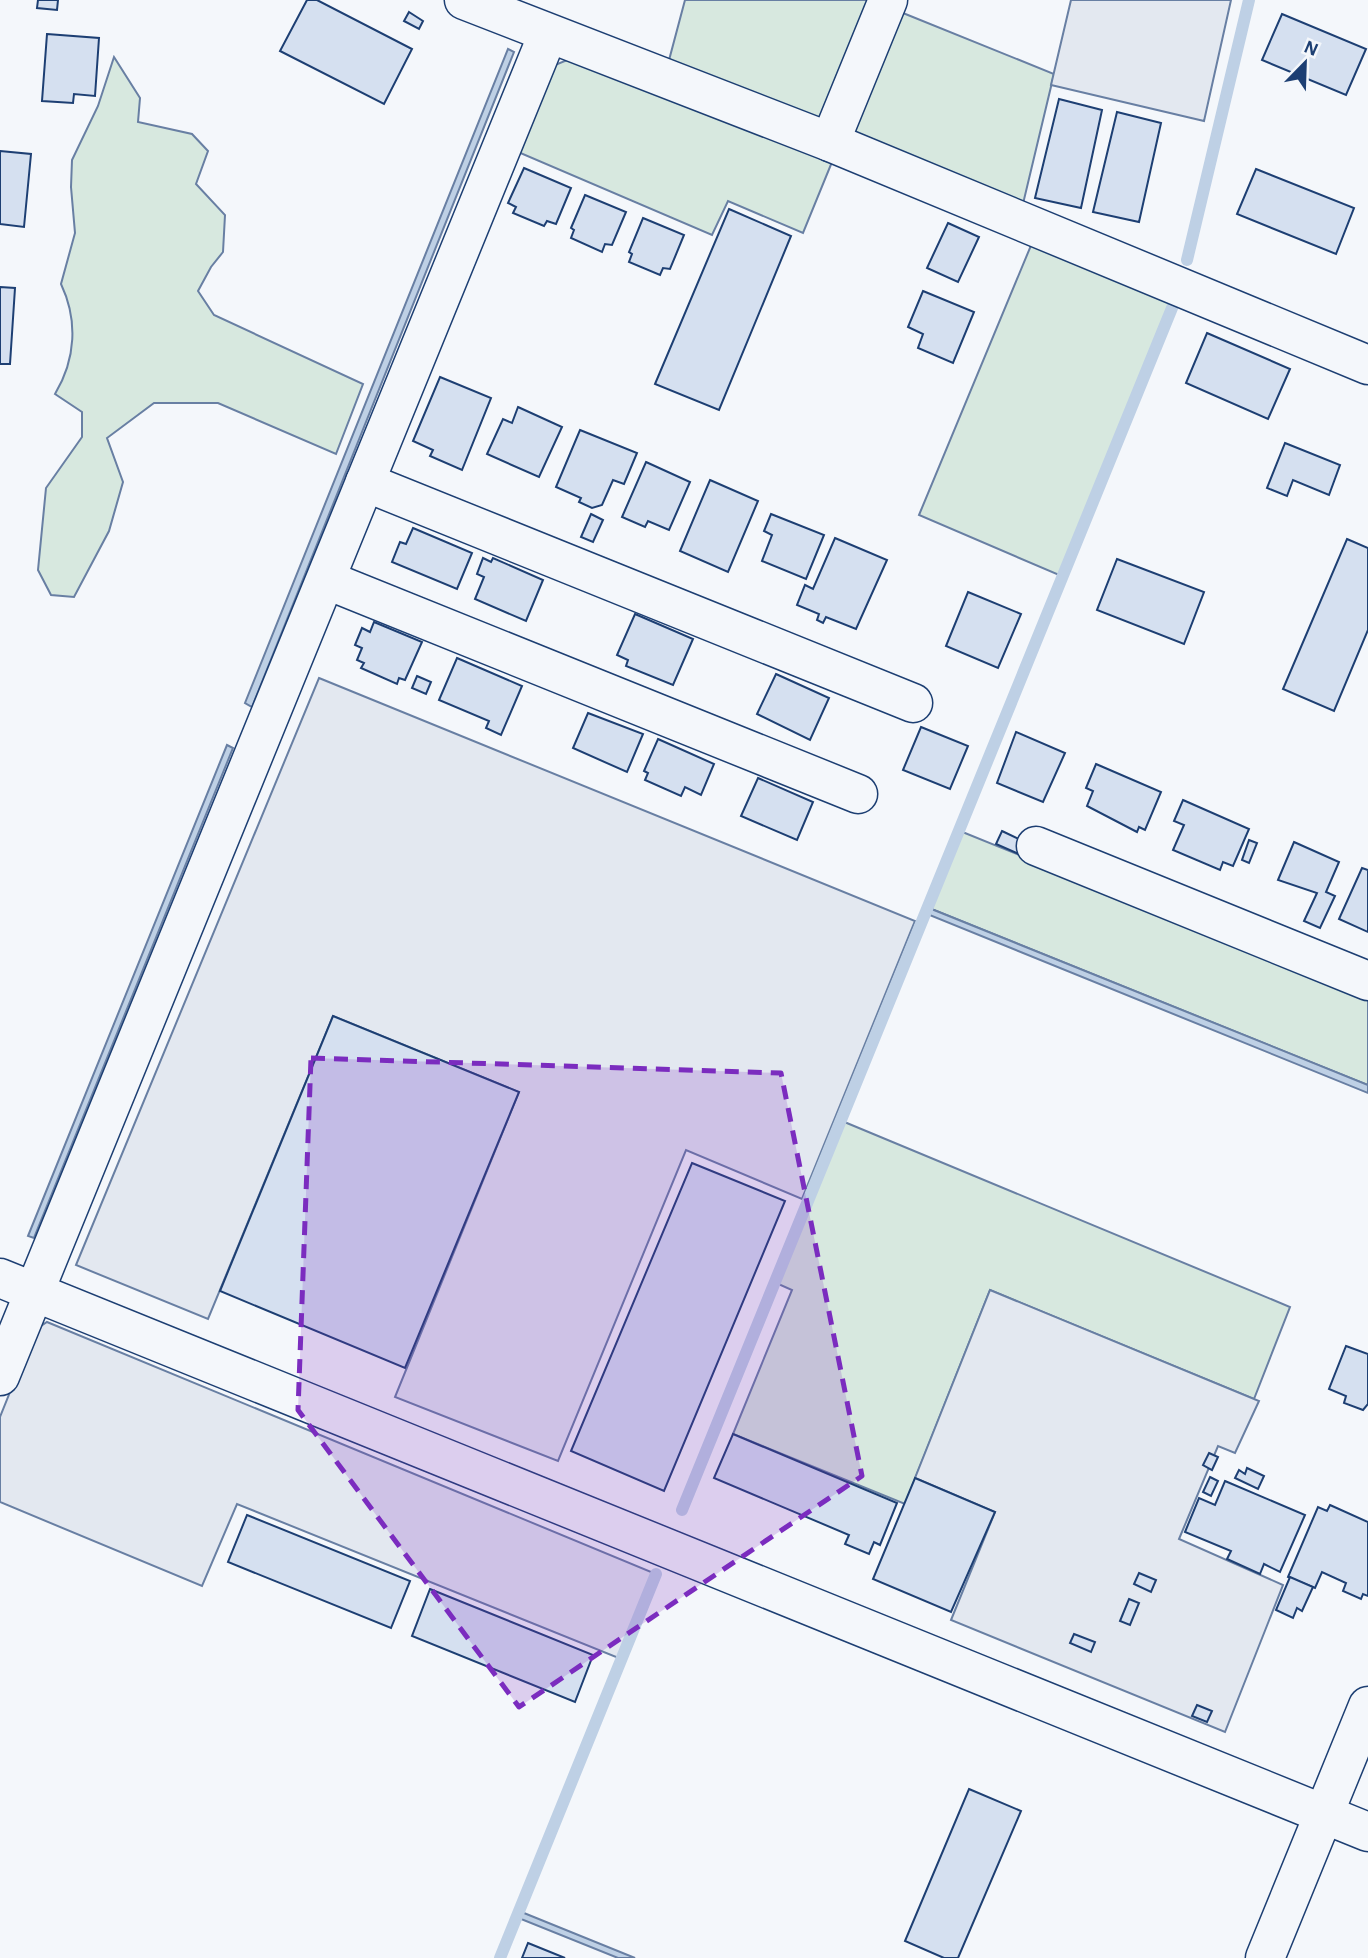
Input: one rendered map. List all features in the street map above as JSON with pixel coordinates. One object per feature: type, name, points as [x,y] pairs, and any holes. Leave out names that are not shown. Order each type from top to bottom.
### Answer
[{"type":"street","points":[[464,0],[830,142],[1368,365]]},
{"type":"street","points":[[830,142],[888,0]]},
{"type":"street","points":[[0,1376],[17,1285],[327,580],[548,33]]},
{"type":"street","points":[[365,482],[913,704]]},
{"type":"street","points":[[327,580],[858,794]]},
{"type":"street","points":[[1036,846],[1368,981]]},
{"type":"street","points":[[17,1285],[1368,1832]]},
{"type":"street","points":[[1265,1958],[1368,1706]]},
{"type":"highlighted area","points":[[311,1058],[781,1073],[862,1476],[519,1707],[298,1410]]},
{"type":"shaded area","points":[[685,0],[874,0],[826,114],[812,122],[668,64]]},
{"type":"shaded area","points":[[1071,0],[1231,0],[1204,121],[1051,85]]},
{"type":"shaded area","points":[[898,11],[1054,74],[1022,208],[858,142],[853,126]]},
{"type":"shaded area","points":[[114,57],[140,98],[138,122],[192,134],[208,151],[196,184],[225,215],[223,252],[198,291],[214,315],[363,384],[336,454],[218,403],[154,403],[107,438],[123,482],[109,531],[74,597],[51,595],[38,570],[46,488],[82,437],[82,412],[55,394],[71,353],[70,311],[61,284],[75,233],[71,187],[72,160],[98,106]]},
{"type":"shaded area","points":[[572,58],[832,162],[803,233],[728,201],[712,235],[518,152],[555,65]]},
{"type":"shaded area","points":[[1032,243],[1172,297],[1059,575],[919,515]]},
{"type":"shaded area","points":[[319,678],[915,921],[802,1199],[686,1150],[558,1461],[395,1397],[519,1092],[333,1016],[208,1319],[76,1265]]},
{"type":"shaded area","points":[[960,831],[1368,996],[1368,1085],[929,908]]},
{"type":"shaded area","points":[[842,1121],[1290,1307],[1254,1399],[990,1290],[905,1504],[733,1434],[792,1290],[776,1283]]},
{"type":"shaded area","points":[[990,1290],[1259,1401],[1235,1453],[1218,1446],[1179,1539],[1283,1585],[1225,1732],[951,1620],[995,1512],[915,1478]]},
{"type":"shaded area","points":[[47,1322],[656,1574],[621,1659],[237,1504],[202,1586],[0,1502],[0,1417],[35,1330]]},
{"type":"water","points":[[508,49],[514,52],[252,707],[245,703]]},
{"type":"water","points":[[227,745],[233,748],[34,1238],[28,1236]]},
{"type":"water","points":[[929,908],[1368,1085],[1368,1093],[927,914]]},
{"type":"water","points":[[519,1911],[635,1958],[618,1958],[516,1917]]},
{"type":"building","points":[[38,0],[58,0],[57,10],[37,8]]},
{"type":"building","points":[[307,0],[317,0],[412,49],[384,104],[280,51]]},
{"type":"building","points":[[409,12],[423,21],[419,29],[404,21]]},
{"type":"building","points":[[1282,14],[1366,49],[1346,95],[1262,60]]},
{"type":"building","points":[[47,34],[99,38],[95,96],[74,94],[73,103],[42,101]]},
{"type":"building","points":[[1059,99],[1102,110],[1081,208],[1035,198]]},
{"type":"building","points":[[1117,112],[1161,123],[1139,222],[1093,212]]},
{"type":"building","points":[[0,151],[31,154],[24,227],[0,224]]},
{"type":"building","points":[[524,168],[571,188],[556,224],[547,221],[544,226],[513,213],[516,207],[508,203]]},
{"type":"building","points":[[1256,169],[1354,208],[1336,254],[1237,214]]},
{"type":"building","points":[[585,195],[626,212],[612,245],[605,244],[602,252],[571,238],[574,230],[571,228]]},
{"type":"building","points":[[729,209],[791,236],[719,410],[655,384]]},
{"type":"building","points":[[643,218],[684,235],[670,269],[663,268],[660,275],[629,262],[632,254],[629,252]]},
{"type":"building","points":[[948,223],[979,237],[958,282],[927,268]]},
{"type":"building","points":[[0,287],[15,288],[10,364],[0,364]]},
{"type":"building","points":[[923,291],[974,312],[953,363],[918,348],[923,334],[908,327]]},
{"type":"building","points":[[1207,333],[1290,369],[1268,419],[1186,383]]},
{"type":"building","points":[[440,377],[491,398],[462,470],[430,456],[433,450],[413,441]]},
{"type":"building","points":[[518,407],[562,427],[539,477],[487,454],[503,419],[512,423]]},
{"type":"building","points":[[580,430],[637,453],[624,484],[613,480],[602,505],[592,508],[579,502],[581,498],[556,487]]},
{"type":"building","points":[[1285,443],[1340,465],[1329,495],[1293,480],[1287,496],[1267,488]]},
{"type":"building","points":[[646,462],[690,482],[669,530],[648,521],[645,527],[622,517]]},
{"type":"building","points":[[710,480],[758,501],[728,572],[680,551]]},
{"type":"building","points":[[591,514],[603,520],[593,542],[581,537]]},
{"type":"building","points":[[771,514],[824,535],[806,579],[762,561],[772,535],[764,531]]},
{"type":"building","points":[[413,528],[472,553],[457,589],[392,562],[400,542],[406,544]]},
{"type":"building","points":[[835,538],[887,560],[856,629],[826,617],[823,623],[817,620],[819,614],[797,605],[805,585],[813,589]]},
{"type":"building","points":[[1347,539],[1368,548],[1368,630],[1334,711],[1283,689]]},
{"type":"building","points":[[483,558],[491,562],[493,558],[543,580],[526,621],[475,599],[484,577],[477,574]]},
{"type":"building","points":[[1117,559],[1204,592],[1184,644],[1097,610]]},
{"type":"building","points":[[968,592],[1021,614],[998,668],[946,646]]},
{"type":"building","points":[[635,614],[693,639],[673,685],[626,666],[628,660],[617,655]]},
{"type":"building","points":[[374,622],[422,642],[405,680],[399,678],[397,684],[361,668],[364,663],[357,660],[362,648],[355,645],[362,628],[370,632]]},
{"type":"building","points":[[457,658],[522,686],[501,735],[486,728],[489,721],[439,700]]},
{"type":"building","points":[[776,674],[829,698],[810,740],[757,714]]},
{"type":"building","points":[[417,676],[431,682],[426,694],[412,688]]},
{"type":"building","points":[[588,713],[643,734],[627,772],[573,748]]},
{"type":"building","points":[[921,727],[968,746],[950,789],[903,770]]},
{"type":"building","points":[[1016,732],[1065,753],[1043,802],[997,783]]},
{"type":"building","points":[[658,739],[714,764],[701,795],[685,787],[681,796],[645,780],[648,773],[644,771]]},
{"type":"building","points":[[1096,764],[1161,792],[1145,830],[1139,827],[1137,832],[1087,806],[1093,791],[1086,788]]},
{"type":"building","points":[[758,778],[813,802],[797,840],[741,816]]},
{"type":"building","points":[[1183,800],[1249,829],[1233,866],[1223,862],[1220,870],[1173,850],[1184,825],[1174,821]]},
{"type":"building","points":[[1002,831],[1027,843],[1021,855],[996,844]]},
{"type":"building","points":[[1249,840],[1257,843],[1249,863],[1242,860]]},
{"type":"building","points":[[1294,842],[1339,862],[1326,892],[1335,896],[1320,928],[1304,921],[1317,893],[1278,880]]},
{"type":"building","points":[[1362,868],[1368,870],[1368,932],[1339,919]]},
{"type":"building","points":[[333,1016],[519,1092],[405,1368],[220,1291]]},
{"type":"building","points":[[692,1163],[785,1201],[664,1491],[571,1451]]},
{"type":"building","points":[[1346,1346],[1368,1354],[1368,1404],[1363,1410],[1344,1403],[1346,1396],[1329,1389]]},
{"type":"building","points":[[733,1434],[897,1503],[880,1545],[874,1542],[869,1554],[845,1544],[849,1535],[714,1478]]},
{"type":"building","points":[[1209,1453],[1218,1457],[1212,1470],[1203,1465]]},
{"type":"building","points":[[1247,1468],[1264,1476],[1258,1489],[1235,1478],[1239,1470],[1245,1474]]},
{"type":"building","points":[[1210,1477],[1218,1481],[1211,1496],[1203,1492]]},
{"type":"building","points":[[915,1478],[995,1512],[951,1612],[873,1579]]},
{"type":"building","points":[[1225,1481],[1305,1515],[1280,1572],[1264,1564],[1260,1574],[1227,1559],[1231,1551],[1185,1532],[1199,1498],[1215,1505]]},
{"type":"building","points":[[1330,1505],[1368,1522],[1368,1596],[1363,1594],[1361,1599],[1343,1591],[1346,1583],[1322,1572],[1315,1588],[1288,1577],[1318,1507],[1327,1511]]},
{"type":"building","points":[[247,1515],[410,1581],[391,1628],[228,1562]]},
{"type":"building","points":[[1139,1573],[1156,1580],[1151,1592],[1134,1584]]},
{"type":"building","points":[[1290,1577],[1313,1587],[1302,1611],[1297,1608],[1293,1618],[1276,1610]]},
{"type":"building","points":[[430,1589],[593,1655],[575,1702],[412,1636]]},
{"type":"building","points":[[1129,1599],[1139,1603],[1130,1625],[1120,1621]]},
{"type":"building","points":[[1074,1634],[1095,1642],[1091,1652],[1070,1643]]},
{"type":"building","points":[[1197,1705],[1212,1711],[1207,1722],[1192,1716]]},
{"type":"building","points":[[969,1789],[1021,1811],[958,1958],[944,1958],[905,1941]]},
{"type":"building","points":[[528,1943],[565,1958],[522,1958]]},
{"type":"waterway","points":[[1187,260],[1249,0]]},
{"type":"waterway","points":[[682,1510],[1172,308]]},
{"type":"waterway","points":[[500,1958],[656,1574]]}]
